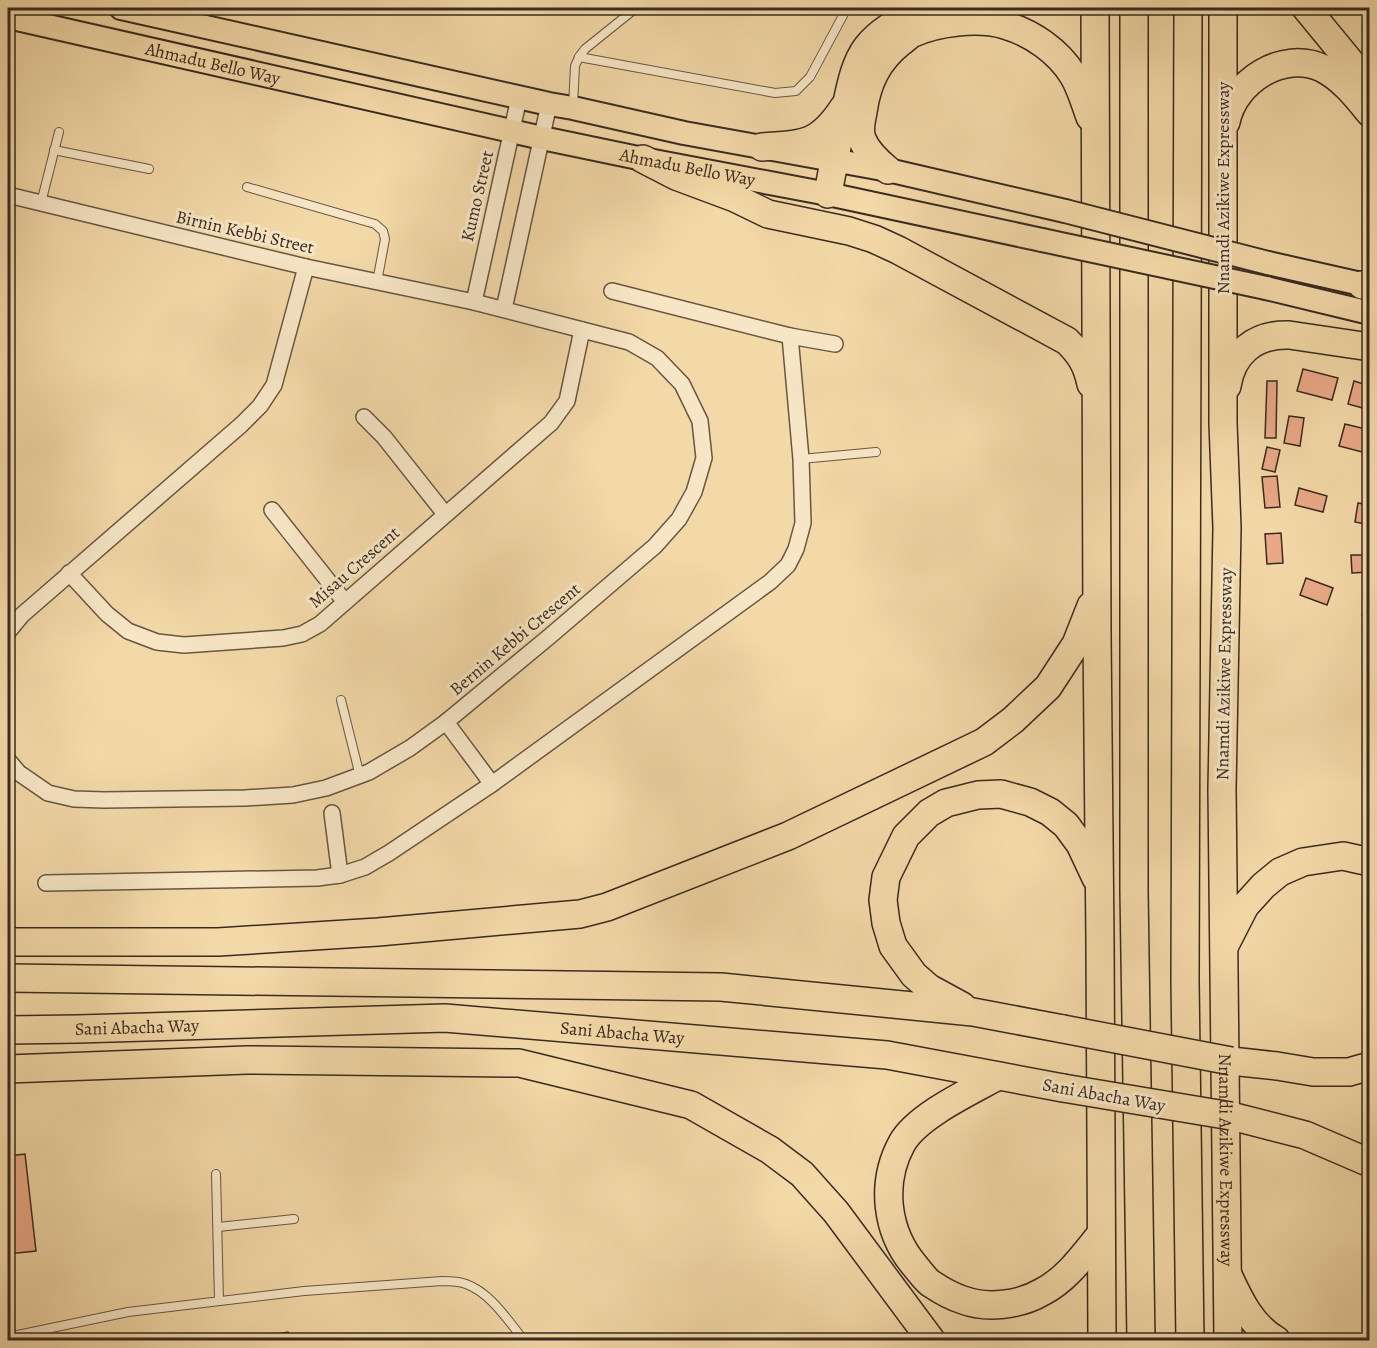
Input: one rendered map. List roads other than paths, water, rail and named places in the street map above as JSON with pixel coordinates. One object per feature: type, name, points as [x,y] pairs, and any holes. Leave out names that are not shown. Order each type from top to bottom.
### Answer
[{"type":"highway","points":[[828,194],[855,70],[867,48],[897,21],[935,8]]},
{"type":"highway","points":[[1095,8],[1096,634],[1101,1341]]},
{"type":"highway","points":[[1134,8],[1134,891],[1141,1341]]},
{"type":"highway","name":"Nnamdi Azikiwe Expressway","points":[[1188,8],[1185,981],[1190,1341]]},
{"type":"highway","name":"Nnamdi Azikiwe Expressway","points":[[1223,8],[1223,423],[1227,528],[1222,789],[1228,1341]]},
{"type":"highway","points":[[1306,8],[1370,86]]},
{"type":"highway","points":[[888,170],[869,152],[861,138],[860,127],[865,98],[872,75],[889,52],[910,35],[936,25],[960,22],[1004,25],[1028,34],[1061,58],[1074,77],[1084,100],[1091,120],[1096,151]]},
{"type":"highway","points":[[1223,141],[1227,118],[1236,99],[1247,84],[1276,66],[1292,63],[1309,64],[1323,69],[1339,79],[1370,113]]},
{"type":"highway","points":[[762,147],[783,146],[813,140],[836,119],[847,101]]},
{"type":"highway","points":[[643,159],[676,176],[735,198],[768,214],[849,231],[874,239],[1052,332],[1067,341],[1079,353],[1086,366],[1091,381],[1097,421]]},
{"type":"highway","points":[[1223,423],[1230,371],[1250,345],[1264,337],[1289,335],[1370,347]]},
{"type":"highway","points":[[8,942],[218,942],[378,932],[580,914],[607,907],[788,836],[984,742],[1048,687],[1076,644],[1097,593]]},
{"type":"highway","points":[[1096,634],[1134,891]]},
{"type":"highway","points":[[1185,981],[1222,789]]},
{"type":"highway","points":[[973,1012],[929,988],[914,975],[893,946],[886,923],[883,900],[886,877],[906,836],[929,813],[946,803],[978,795],[1001,794],[1030,801],[1050,812],[1066,825],[1080,844],[1099,885]]},
{"type":"highway","points":[[1223,948],[1245,906],[1263,886],[1280,872],[1303,862],[1343,856],[1370,862]]},
{"type":"highway","points":[[14,978],[218,942]]},
{"type":"highway","points":[[14,978],[721,987],[973,1012],[1231,1061],[1313,1072],[1349,1072],[1370,1066]]},
{"type":"highway","name":"Sani Abacha Way","points":[[8,1030],[445,1018],[887,1055],[1063,1088],[1232,1116],[1305,1135],[1370,1163]]},
{"type":"highway","points":[[78,1029],[247,1060]]},
{"type":"highway","points":[[8,1069],[247,1060],[519,1063],[691,1105],[770,1150],[802,1174],[836,1212],[931,1341]]},
{"type":"highway","points":[[998,1076],[932,1114],[917,1125],[902,1142],[892,1169],[888,1196],[892,1223],[908,1258],[929,1282],[963,1300],[992,1305],[1018,1302],[1041,1293],[1057,1282],[1079,1261],[1100,1235]]},
{"type":"highway","points":[[1227,1272],[1242,1304],[1256,1323],[1276,1341]]},
{"type":"main road","name":"Ahmadu Bello Way","points":[[121,8],[684,133],[888,170],[1065,211],[1367,286]]},
{"type":"main road","name":"Ahmadu Bello Way","points":[[8,16],[542,138],[828,194],[1266,288],[1370,313]]},
{"type":"street","name":"Kumo Street","points":[[474,302],[519,98]]},
{"type":"street","points":[[504,309],[549,104]]},
{"type":"street","name":"Birnin Kebbi Street","points":[[8,195],[306,267],[474,302]]},
{"type":"street","points":[[8,632],[22,615],[260,406],[274,385],[306,267]]},
{"type":"street","points":[[612,291],[790,336],[835,344]]},
{"type":"street","name":"Bernin Kebbi Crescent","points":[[8,760],[19,773],[48,793],[74,799],[245,798],[293,795],[326,788],[369,772],[410,748],[446,722],[655,546],[679,519],[694,492],[704,458],[700,422],[682,384],[657,358],[628,342],[474,302]]},
{"type":"street","name":"Misau Crescent","points":[[69,573],[107,614],[128,631],[157,642],[184,645],[283,638],[302,634],[320,624],[551,423],[567,401],[582,330]]},
{"type":"street","points":[[46,883],[317,878],[340,875],[365,867],[492,784],[770,582],[788,564],[796,549],[803,524],[801,459],[790,336]]},
{"type":"street","points":[[364,417],[384,437],[445,514]]},
{"type":"street","points":[[272,510],[345,602]]},
{"type":"street","points":[[446,722],[492,784]]},
{"type":"street","points":[[332,813],[340,875]]},
{"type":"lane","points":[[573,108],[575,66],[579,57],[585,49],[636,8]]},
{"type":"lane","points":[[579,57],[775,93],[796,91],[810,76],[847,8]]},
{"type":"lane","points":[[41,203],[59,132]]},
{"type":"lane","points":[[54,150],[149,169]]},
{"type":"lane","points":[[247,186],[375,224],[383,231],[386,239],[377,282]]},
{"type":"lane","points":[[801,459],[876,452]]},
{"type":"lane","points":[[341,700],[360,776]]},
{"type":"lane","points":[[216,1174],[219,1301]]},
{"type":"lane","points":[[218,1227],[294,1219]]},
{"type":"lane","points":[[8,1337],[128,1312],[304,1291],[456,1281],[468,1284],[490,1300],[524,1341]]}]
